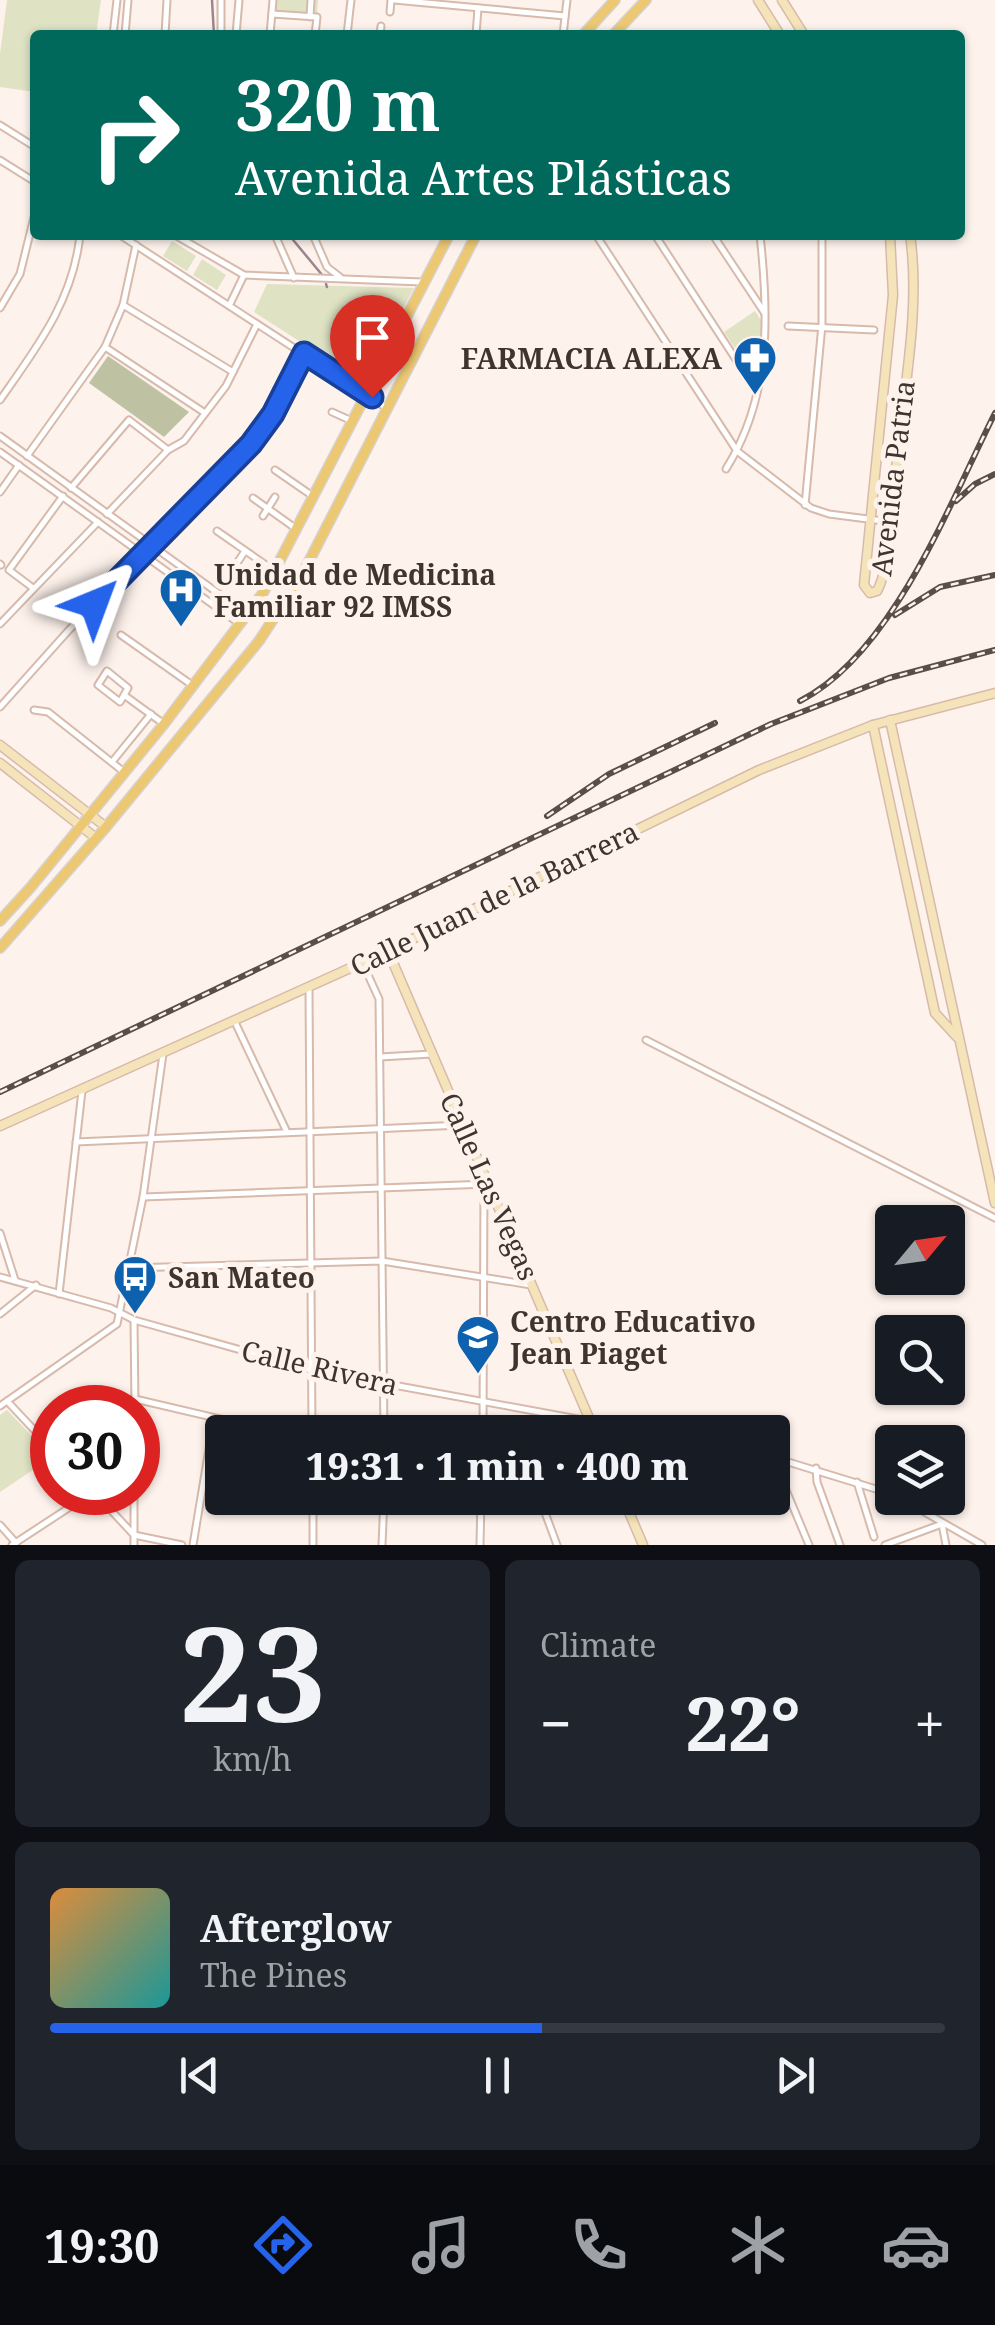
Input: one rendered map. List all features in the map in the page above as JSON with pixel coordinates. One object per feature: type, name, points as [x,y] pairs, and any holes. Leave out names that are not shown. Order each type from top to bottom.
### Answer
[{"type":"main road","points":[[587,30],[615,0]]},
{"type":"main road","points":[[617,30],[640,2]]},
{"type":"main road","points":[[0,920],[164,724],[276,572],[446,240]]},
{"type":"main road","points":[[0,948],[106,827],[278,614],[303,573],[385,406],[473,240]]},
{"type":"street","points":[[113,30],[116,0]]},
{"type":"street","points":[[125,30],[128,0]]},
{"type":"street","points":[[165,30],[168,0]]},
{"type":"street","points":[[221,0],[221,30]]},
{"type":"street","points":[[237,30],[240,0]]},
{"type":"street","points":[[270,30],[273,0]]},
{"type":"street","points":[[312,0],[314,30]]},
{"type":"street","points":[[348,30],[351,0]]},
{"type":"street","points":[[390,12],[392,0],[565,16]]},
{"type":"street","points":[[501,10],[502,0]]},
{"type":"street","points":[[564,30],[566,0]]},
{"type":"street","points":[[758,0],[777,30]]},
{"type":"street","points":[[782,0],[801,30]]},
{"type":"street","points":[[476,30],[478,8]]},
{"type":"street","points":[[272,14],[313,17]]},
{"type":"street","points":[[381,26],[381,30]]},
{"type":"street","points":[[0,125],[30,144]]},
{"type":"street","points":[[0,160],[30,179]]},
{"type":"street","points":[[0,308],[20,274],[30,233]]},
{"type":"street","points":[[0,400],[58,314],[77,262],[79,240]]},
{"type":"street","points":[[128,240],[385,406]]},
{"type":"street","points":[[184,240],[244,275],[425,282]]},
{"type":"street","points":[[278,240],[294,278]]},
{"type":"street","points":[[314,240],[327,267],[342,279]]},
{"type":"street","points":[[599,240],[737,451],[806,505],[829,514],[891,522]]},
{"type":"street","points":[[657,240],[758,394]]},
{"type":"street","points":[[717,240],[767,316]]},
{"type":"street","points":[[726,469],[737,451],[758,394],[766,344],[760,240]]},
{"type":"street","points":[[806,505],[822,326],[823,240]]},
{"type":"street","name":"Avenida Patria","points":[[890,240],[892,295],[864,585],[870,593],[876,591],[882,580],[891,522],[914,294],[910,240]]},
{"type":"street","points":[[28,456],[105,347],[122,305],[136,245]]},
{"type":"street","points":[[230,304],[244,275]]},
{"type":"street","points":[[122,305],[233,372]]},
{"type":"street","points":[[107,514],[168,450],[184,441],[233,372],[257,324]]},
{"type":"street","points":[[788,326],[874,330]]},
{"type":"street","points":[[105,347],[204,413]]},
{"type":"street","points":[[0,707],[251,444],[273,414],[304,353]]},
{"type":"street","points":[[332,412],[354,422]]},
{"type":"street","points":[[71,488],[129,420],[168,450]]},
{"type":"street","points":[[0,436],[247,614]]},
{"type":"street","points":[[0,452],[240,624]]},
{"type":"street","points":[[0,492],[19,465]]},
{"type":"street","points":[[275,470],[315,497]]},
{"type":"street","points":[[34,589],[8,570],[63,496]]},
{"type":"street","points":[[263,516],[275,497]]},
{"type":"street","points":[[253,498],[298,529]]},
{"type":"street","points":[[2,619],[98,522]]},
{"type":"street","points":[[217,530],[276,572]]},
{"type":"street","points":[[235,566],[245,551]]},
{"type":"street","points":[[121,635],[194,686]]},
{"type":"street","points":[[107,671],[128,688],[124,695],[120,702],[98,684],[107,671]]},
{"type":"street","name":"Calle Juan de la Barrera","points":[[0,1126],[388,950],[756,772],[890,720],[995,693]]},
{"type":"street","points":[[124,695],[164,724]]},
{"type":"street","points":[[34,710],[48,712],[124,772]]},
{"type":"street","points":[[112,762],[151,714]]},
{"type":"street","points":[[890,720],[995,1203]]},
{"type":"street","points":[[873,726],[935,1013],[960,1040]]},
{"type":"street","points":[[0,745],[106,827]]},
{"type":"street","points":[[0,763],[96,838]]},
{"type":"street","name":"Calle Las Vegas","points":[[388,950],[588,1415]]},
{"type":"street","points":[[362,962],[379,999],[384,1415]]},
{"type":"street","points":[[308,986],[312,1415]]},
{"type":"street","points":[[234,1020],[286,1130]]},
{"type":"street","points":[[646,1040],[995,1218]]},
{"type":"street","points":[[0,1406],[117,1324],[143,1197],[163,1051]]},
{"type":"street","points":[[380,1056],[432,1054]]},
{"type":"street","points":[[59,1294],[82,1088]]},
{"type":"street","points":[[76,1142],[462,1125]]},
{"type":"street","points":[[143,1197],[486,1183],[484,1415]]},
{"type":"street","points":[[0,1233],[15,1280]]},
{"type":"street","points":[[128,1268],[382,1260],[534,1286]]},
{"type":"street","name":"Calle Rivera","points":[[0,1277],[312,1370],[551,1415]]},
{"type":"street","points":[[0,1314],[36,1285]]},
{"type":"street","points":[[134,1320],[135,1385]]},
{"type":"street","points":[[8,1401],[30,1425]]},
{"type":"street","points":[[160,1405],[205,1417]]},
{"type":"street","points":[[790,1462],[875,1488]]},
{"type":"street","points":[[816,1468],[816,1482],[840,1545]]},
{"type":"street","points":[[193,1545],[205,1473]]},
{"type":"street","points":[[857,1482],[874,1537]]},
{"type":"street","points":[[790,1502],[809,1545]]},
{"type":"street","points":[[0,1525],[16,1544],[60,1515]]},
{"type":"street","points":[[115,1515],[134,1535],[182,1545]]},
{"type":"street","points":[[134,1515],[134,1545]]},
{"type":"street","points":[[312,1515],[313,1545]]},
{"type":"street","points":[[382,1545],[383,1515]]},
{"type":"street","points":[[480,1545],[481,1515]]},
{"type":"street","points":[[546,1515],[558,1545]]},
{"type":"street","points":[[630,1515],[643,1545]]},
{"type":"street","points":[[929,1515],[982,1545]]},
{"type":"street","points":[[885,1545],[942,1523]]},
{"type":"street","points":[[942,1523],[946,1545]]},
{"type":"green space","points":[[7,0],[101,0],[97,30],[30,30],[30,91],[0,87]]},
{"type":"green space","points":[[273,0],[318,0],[317,17],[272,14]]},
{"type":"green space","points":[[172,241],[196,256],[187,271],[163,256]]},
{"type":"green space","points":[[202,259],[226,275],[217,290],[193,275]]},
{"type":"green space","points":[[267,284],[414,288],[364,383],[254,312]]},
{"type":"green space","points":[[755,311],[762,322],[755,378],[724,332]]},
{"type":"green space","points":[[108,356],[189,412],[164,437],[89,383]]},
{"type":"green space","points":[[7,1410],[30,1434],[30,1472],[0,1492],[0,1415]]},
{"type":"waterway","points":[[212,0],[214,30]]},
{"type":"waterway","points":[[293,240],[323,276]]},
{"type":"railway","points":[[800,701],[833,679],[891,613],[938,531],[995,413]]},
{"type":"railway","points":[[956,501],[975,484],[995,474]]},
{"type":"railway","points":[[895,615],[940,587],[995,575]]},
{"type":"railway","points":[[0,1092],[771,724],[889,678],[995,650]]},
{"type":"railway","points":[[547,816],[609,774],[715,723]]},
{"type":"place","name":"FARMACIA ALEXA","points":[[755,396]]},
{"type":"place","name":"Unidad de Medicina Familiar 92 IMSS","points":[[181,628]]},
{"type":"place","name":"San Mateo","points":[[135,1315]]},
{"type":"place","name":"Centro Educativo Jean Piaget","points":[[478,1375]]},
{"type":"route","points":[[94,604],[251,444],[273,414],[304,353],[372,397]]}]
